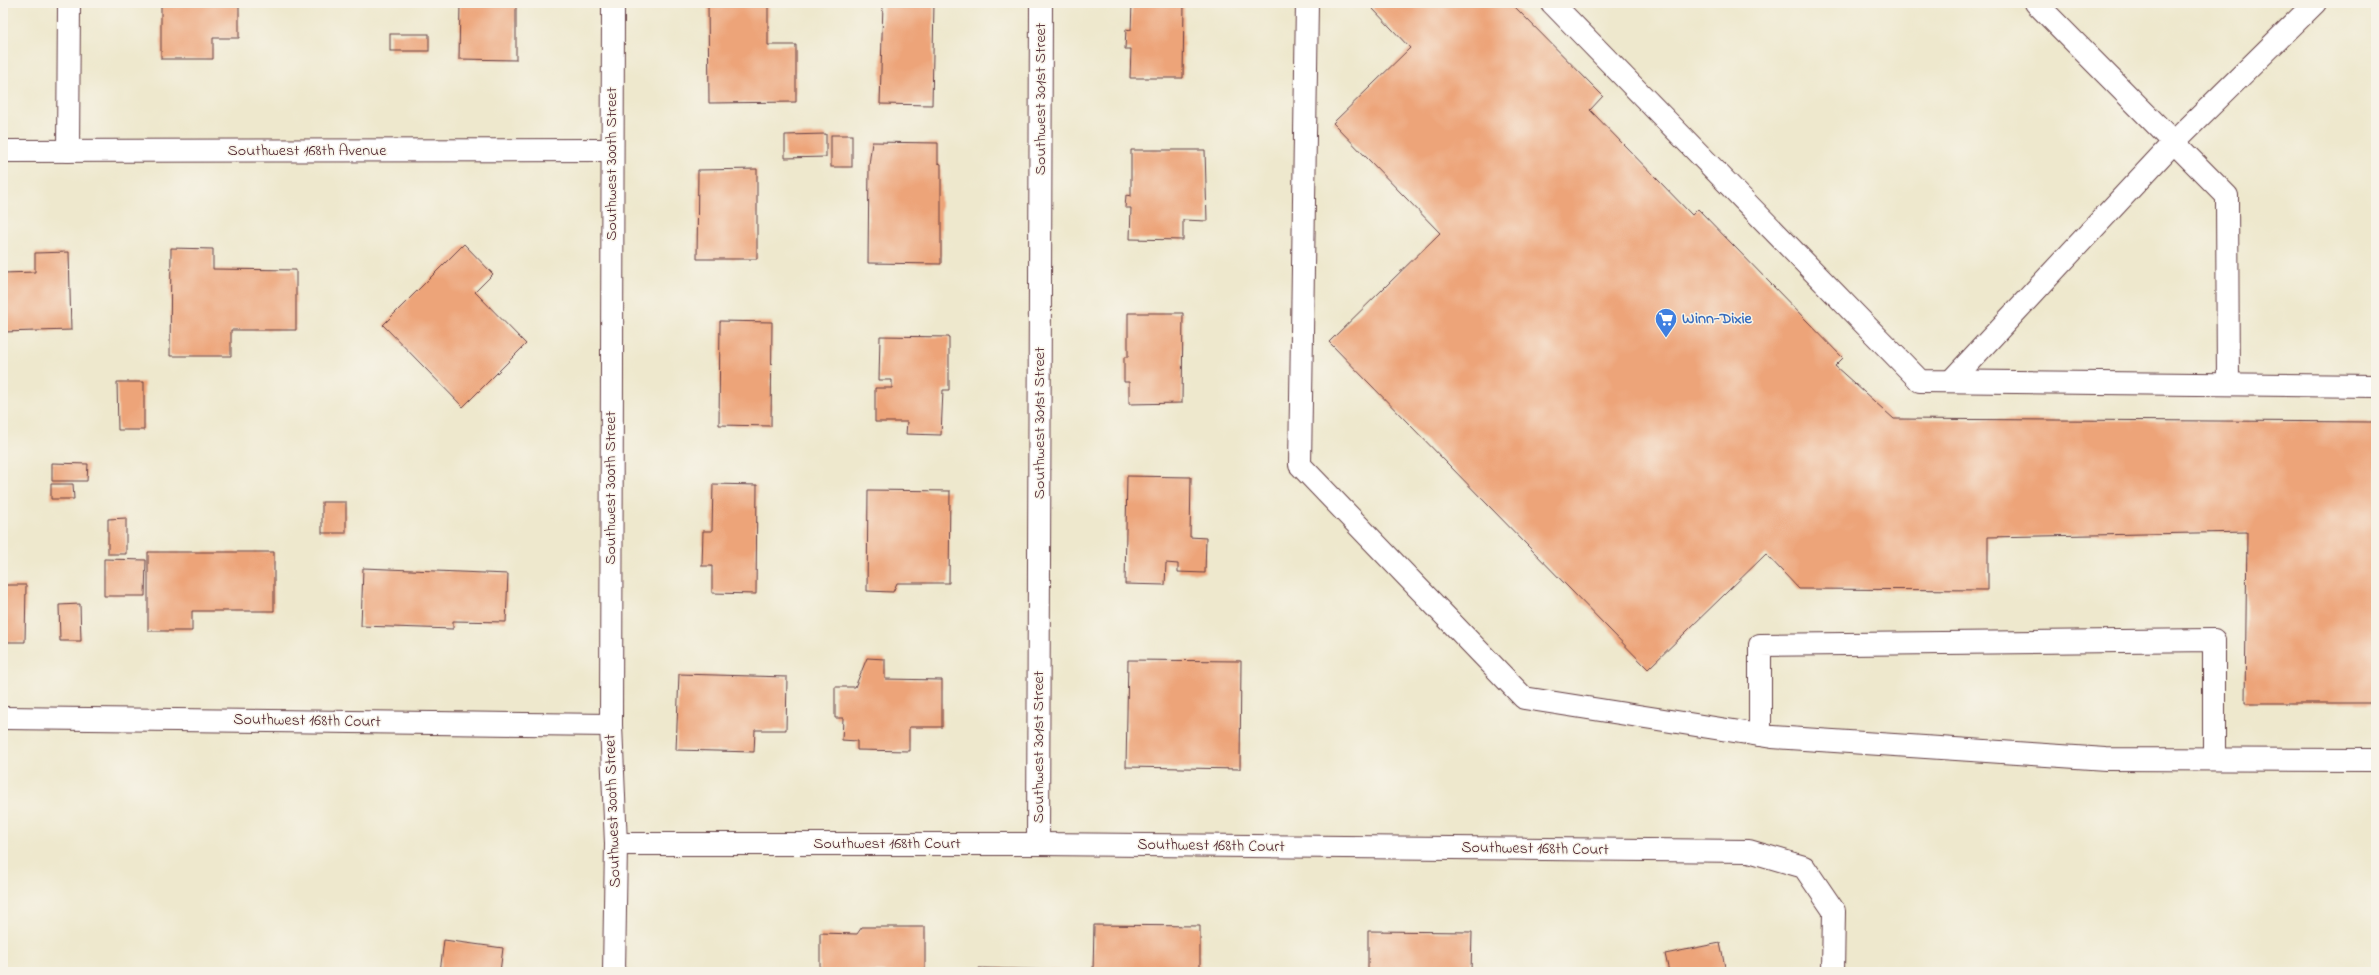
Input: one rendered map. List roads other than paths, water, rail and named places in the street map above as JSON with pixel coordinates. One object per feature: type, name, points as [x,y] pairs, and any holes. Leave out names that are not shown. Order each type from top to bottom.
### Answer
[{"type":"street","points":[[68,151],[69,3]]},
{"type":"street","name":"Southwest 300th Street","points":[[613,3],[611,150],[611,725],[616,844],[614,972]]},
{"type":"street","name":"Southwest 301st Street","points":[[1038,844],[1041,3]]},
{"type":"street","points":[[1306,3],[1300,465],[1524,698],[1760,735],[2106,759],[2376,760]]},
{"type":"street","points":[[1552,3],[1920,381],[2376,386]]},
{"type":"street","points":[[2036,3],[2227,196],[2228,384]]},
{"type":"street","points":[[1951,381],[2174,142],[2315,3]]},
{"type":"street","name":"Southwest 168th Avenue","points":[[3,151],[611,150]]},
{"type":"street","points":[[1760,735],[1760,645],[2214,640],[2214,759]]},
{"type":"street","name":"Southwest 168th Court","points":[[3,718],[611,725]]},
{"type":"street","name":"Southwest 168th Court","points":[[616,844],[1038,844],[1749,851],[1804,868],[1834,911],[1833,972]]},
{"type":"place","name":"Winn-Dixie","points":[[1666,338]]}]
